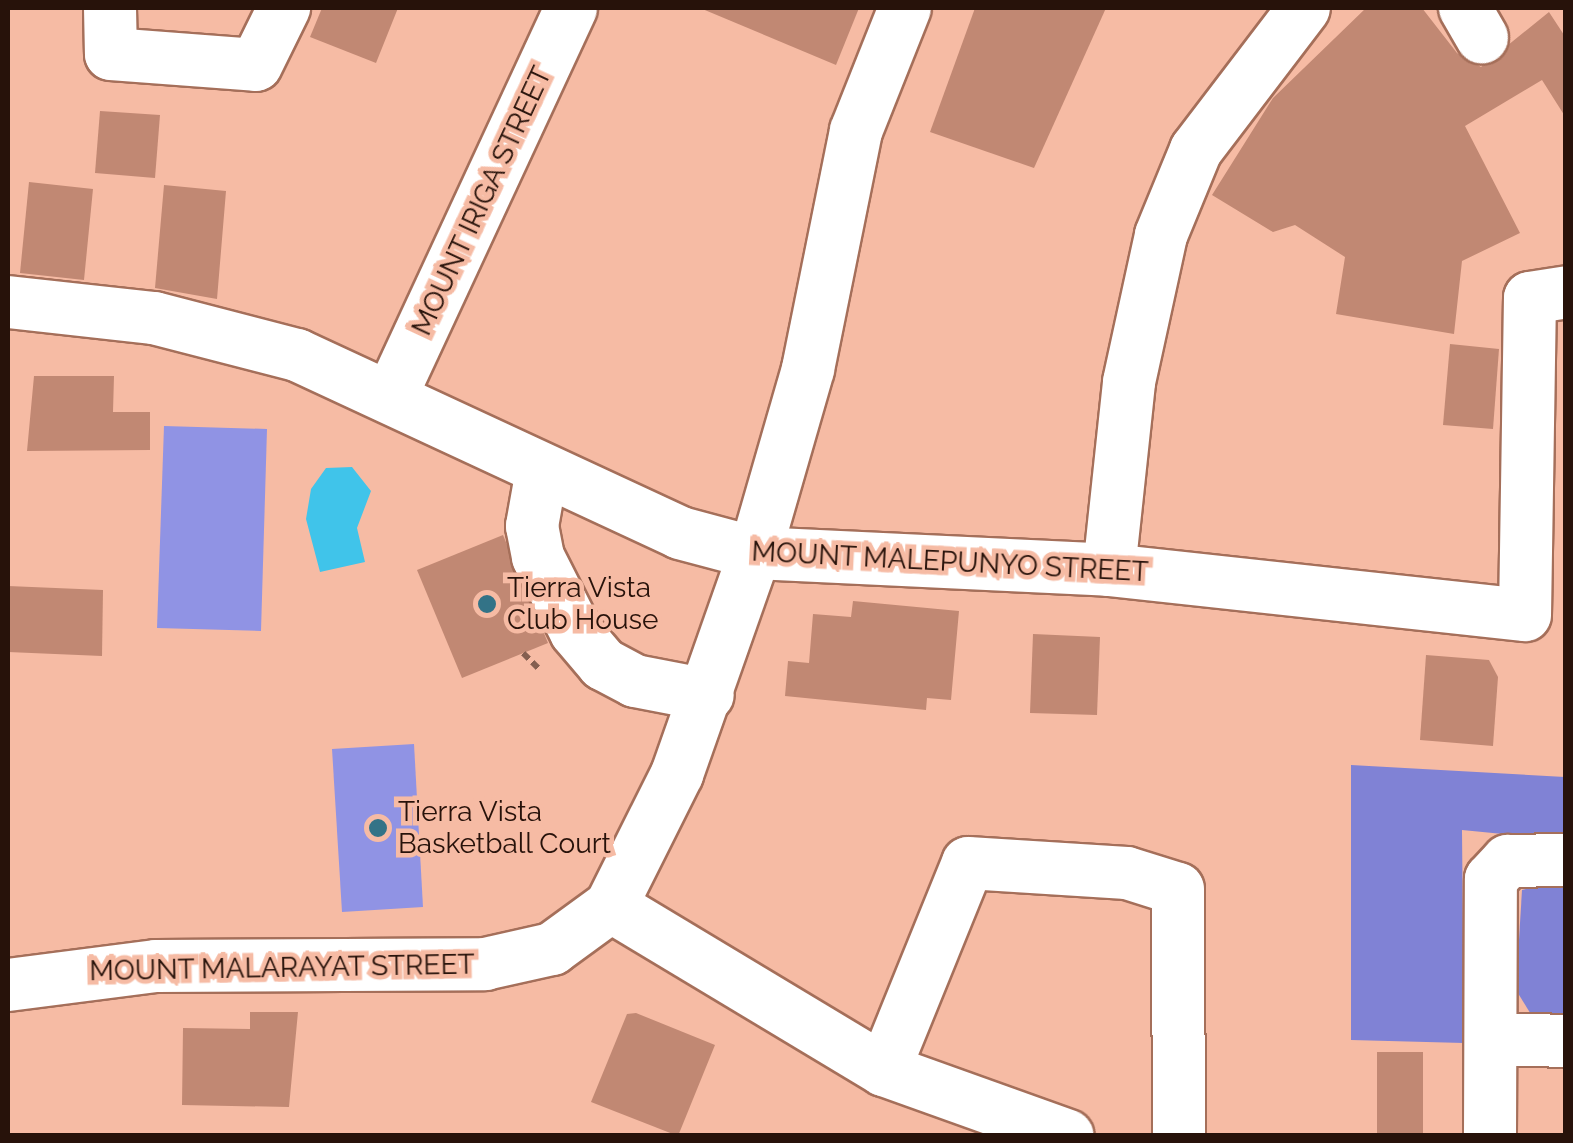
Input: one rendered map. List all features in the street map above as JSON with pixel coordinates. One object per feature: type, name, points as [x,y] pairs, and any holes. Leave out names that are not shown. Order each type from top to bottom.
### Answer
[{"type":"street","points":[[110,8],[111,54],[256,65],[284,8]]},
{"type":"street","name":"MOUNT IRIGA STREET","points":[[392,394],[571,8]]},
{"type":"street","name":"MOUNT MALARAYAT STREET","points":[[8,986],[156,966],[485,964],[552,949],[611,906],[708,695],[755,553],[808,369],[856,131],[905,8]]},
{"type":"street","points":[[1109,570],[1140,319],[1171,206],[1234,93],[1304,8]]},
{"type":"street","name":"MOUNT MALEPUNYO STREET","points":[[8,302],[231,334],[392,394],[542,470],[680,533],[755,553],[1109,570],[1525,615],[1530,298],[1566,292]]},
{"type":"street","points":[[542,470],[532,526],[538,556],[576,632],[634,681],[708,695]]},
{"type":"street","points":[[1490,1136],[1491,879],[1508,860],[1566,860]]},
{"type":"street","points":[[884,1070],[968,863],[1127,873],[1178,889],[1180,1136]]},
{"type":"street","points":[[611,906],[884,1070],[1068,1136]]},
{"type":"street","points":[[1492,1039],[1566,1041]]},
{"type":"shaded area","points":[[164,426],[267,429],[261,631],[157,628]]},
{"type":"shaded area","points":[[352,467],[371,491],[357,528],[365,562],[320,572],[306,519],[311,489],[326,468]]},
{"type":"shaded area","name":"Tierra Vista Basketball Court","points":[[414,744],[423,907],[342,912],[332,749]]},
{"type":"shaded area","points":[[1351,765],[1565,777],[1565,840],[1462,830],[1464,1043],[1351,1040]]},
{"type":"shaded area","points":[[1565,879],[1565,1022],[1532,1016],[1516,990],[1522,890]]},
{"type":"building","points":[[322,8],[398,8],[376,63],[310,37]]},
{"type":"building","points":[[700,8],[859,8],[836,65]]},
{"type":"building","points":[[975,8],[1106,8],[1034,168],[930,132]]},
{"type":"building","points":[[1366,8],[1422,8],[1457,53],[1481,67],[1549,12],[1566,38],[1566,118],[1542,80],[1465,126],[1520,233],[1462,261],[1454,334],[1336,314],[1345,257],[1295,225],[1273,232],[1212,195],[1273,98]]},
{"type":"building","points":[[100,111],[160,115],[155,178],[95,173]]},
{"type":"building","points":[[29,182],[93,189],[84,280],[20,273]]},
{"type":"building","points":[[164,185],[226,191],[217,299],[155,288]]},
{"type":"building","points":[[1450,344],[1499,349],[1493,429],[1443,425]]},
{"type":"building","points":[[34,376],[114,376],[113,412],[150,412],[150,450],[27,451]]},
{"type":"building","name":"Tierra Vista Club House","points":[[503,535],[548,643],[462,678],[417,570]]},
{"type":"building","points":[[8,586],[103,590],[102,656],[8,652]]},
{"type":"building","points":[[853,601],[959,611],[951,700],[927,698],[926,710],[785,696],[788,661],[809,663],[813,614],[851,617]]},
{"type":"building","points":[[1033,634],[1100,637],[1097,715],[1030,713]]},
{"type":"building","points":[[1426,655],[1489,660],[1498,677],[1493,746],[1420,740]]},
{"type":"building","points":[[250,1012],[298,1012],[289,1107],[182,1105],[183,1028],[250,1029]]},
{"type":"building","points":[[636,1013],[715,1045],[678,1136],[591,1102],[627,1014]]},
{"type":"building","points":[[1377,1052],[1423,1052],[1423,1136],[1377,1136]]},
{"type":"place","name":"Tierra Vista Club House","points":[[487,604]]},
{"type":"place","name":"Tierra Vista Basketball Court","points":[[378,828]]}]
